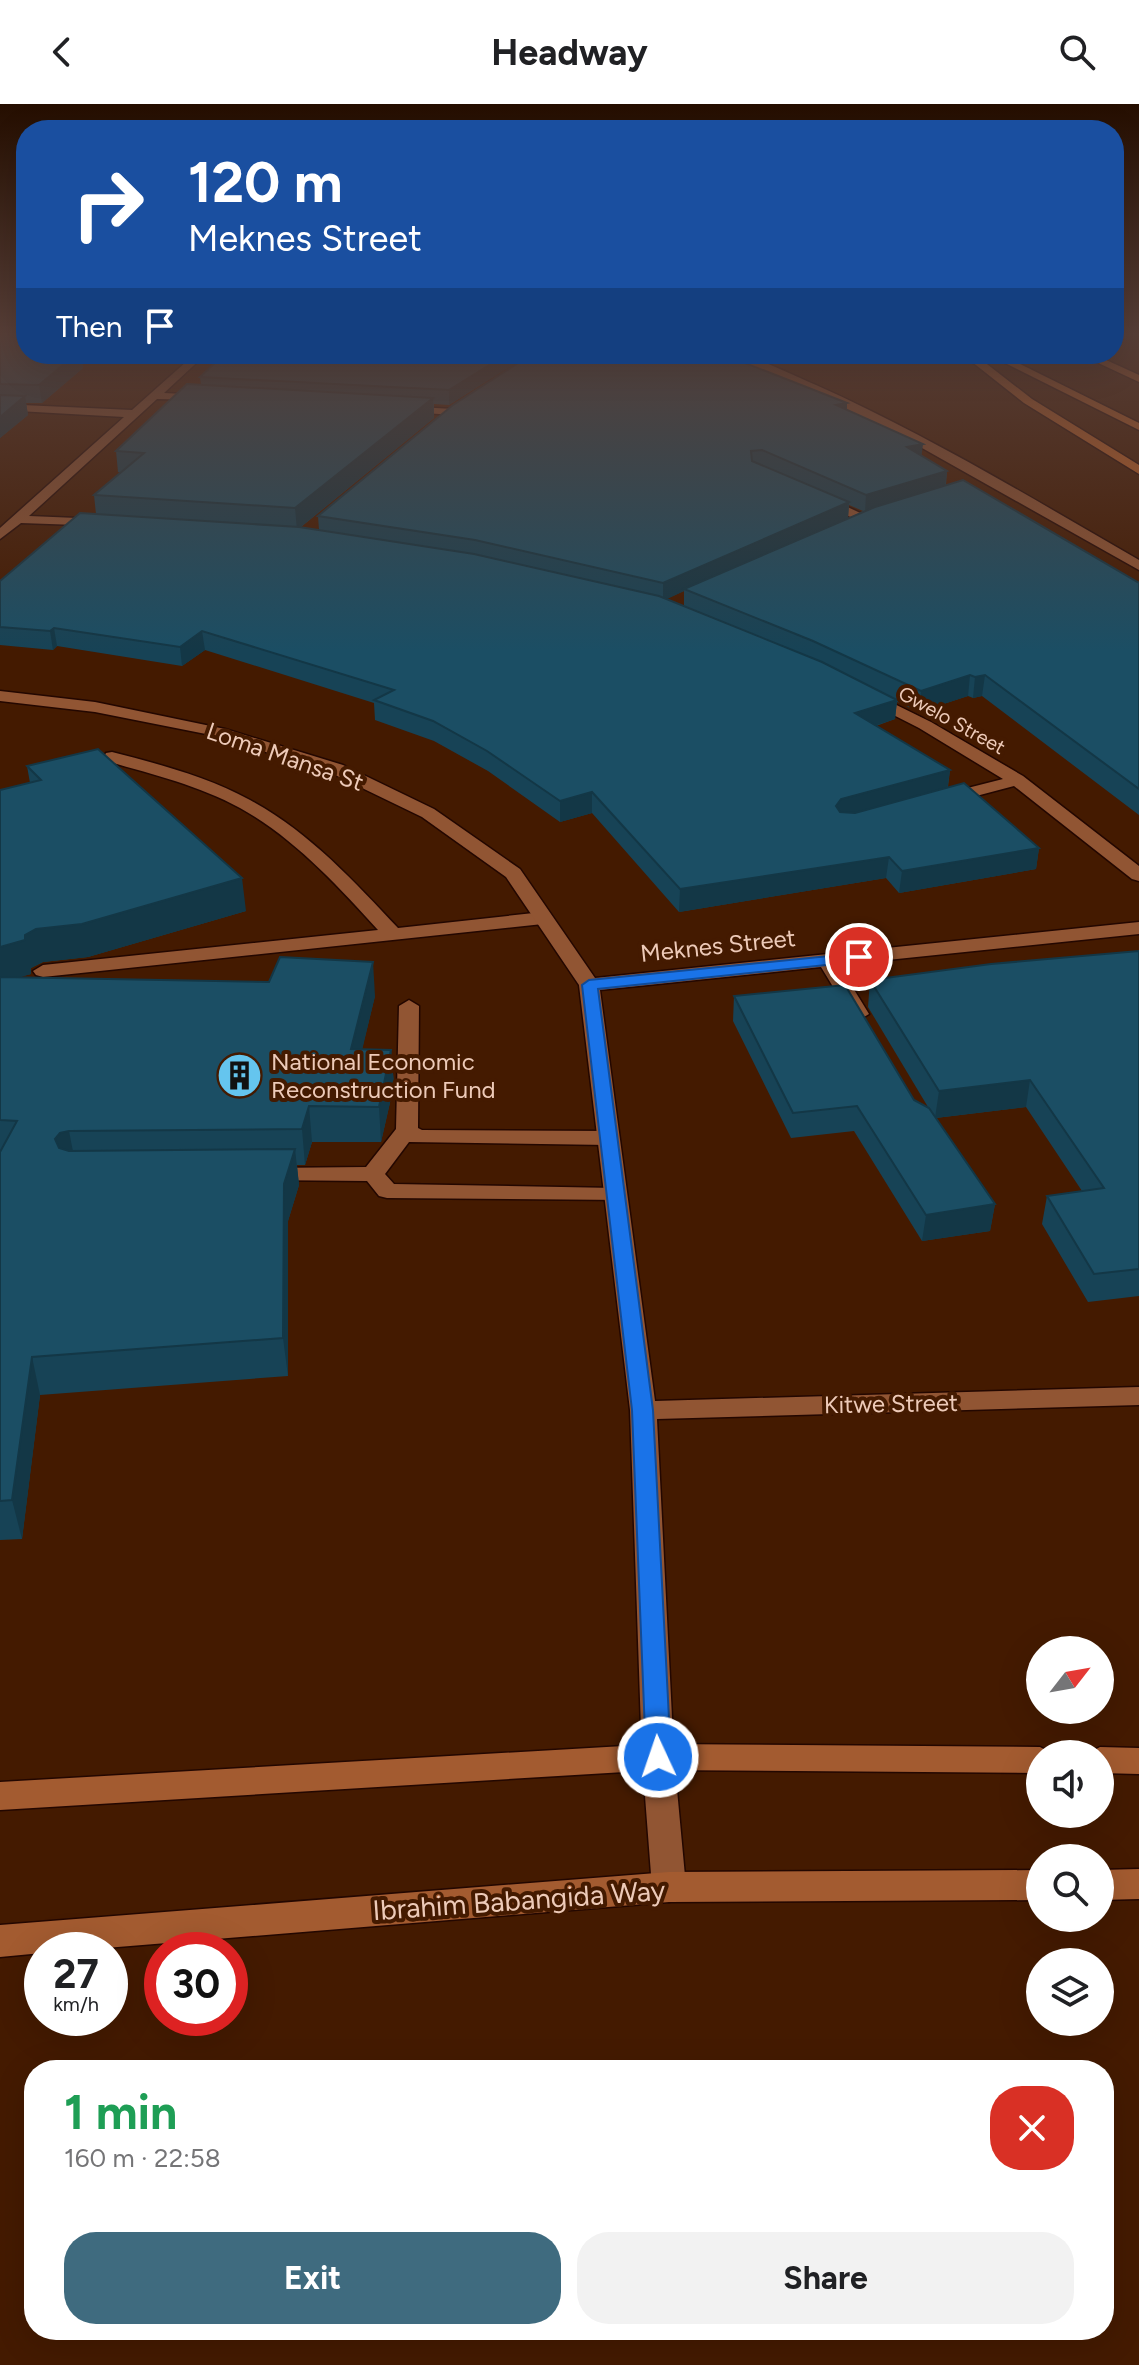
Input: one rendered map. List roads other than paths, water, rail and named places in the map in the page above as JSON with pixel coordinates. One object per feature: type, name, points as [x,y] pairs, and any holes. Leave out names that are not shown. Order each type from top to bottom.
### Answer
[{"type":"highway","points":[[1092,441],[1139,470]]},
{"type":"main road","points":[[0,1796],[658,1757],[1026,1760]]},
{"type":"main road","points":[[1114,1760],[1139,1761]]},
{"type":"main road","points":[[1114,1885],[1139,1884]]},
{"type":"main road","name":"Ibrahim Babangida Way","points":[[0,1941],[669,1887],[1026,1885]]},
{"type":"street","points":[[0,535],[105,441]]},
{"type":"street","points":[[912,441],[1139,566]]},
{"type":"street","points":[[798,490],[874,517],[853,525]]},
{"type":"street","points":[[18,519],[122,525]]},
{"type":"street","name":"Gwelo Street","points":[[855,690],[925,725],[1017,780],[1139,875]]},
{"type":"street","name":"Loma Mansa St","points":[[0,696],[95,707],[219,732],[337,769],[428,813],[513,873],[589,985],[643,1410],[658,1757],[669,1887]]},
{"type":"street","points":[[112,757],[197,782],[261,813],[329,866],[394,935]]},
{"type":"street","points":[[931,803],[1017,780]]},
{"type":"street","points":[[43,971],[543,918]]},
{"type":"street","name":"Meknes Street","points":[[589,985],[1139,928]]},
{"type":"street","points":[[827,961],[868,1029]]},
{"type":"street","points":[[373,1174],[407,1130],[409,1006]]},
{"type":"street","points":[[407,1130],[417,1137],[608,1138]]},
{"type":"street","points":[[248,1175],[373,1174]]},
{"type":"street","points":[[373,1174],[387,1191],[615,1195]]},
{"type":"street","name":"Kitwe Street","points":[[643,1410],[1139,1396]]},
{"type":"place","name":"National Economic Reconstruction Fund","points":[[240,1076]]}]
